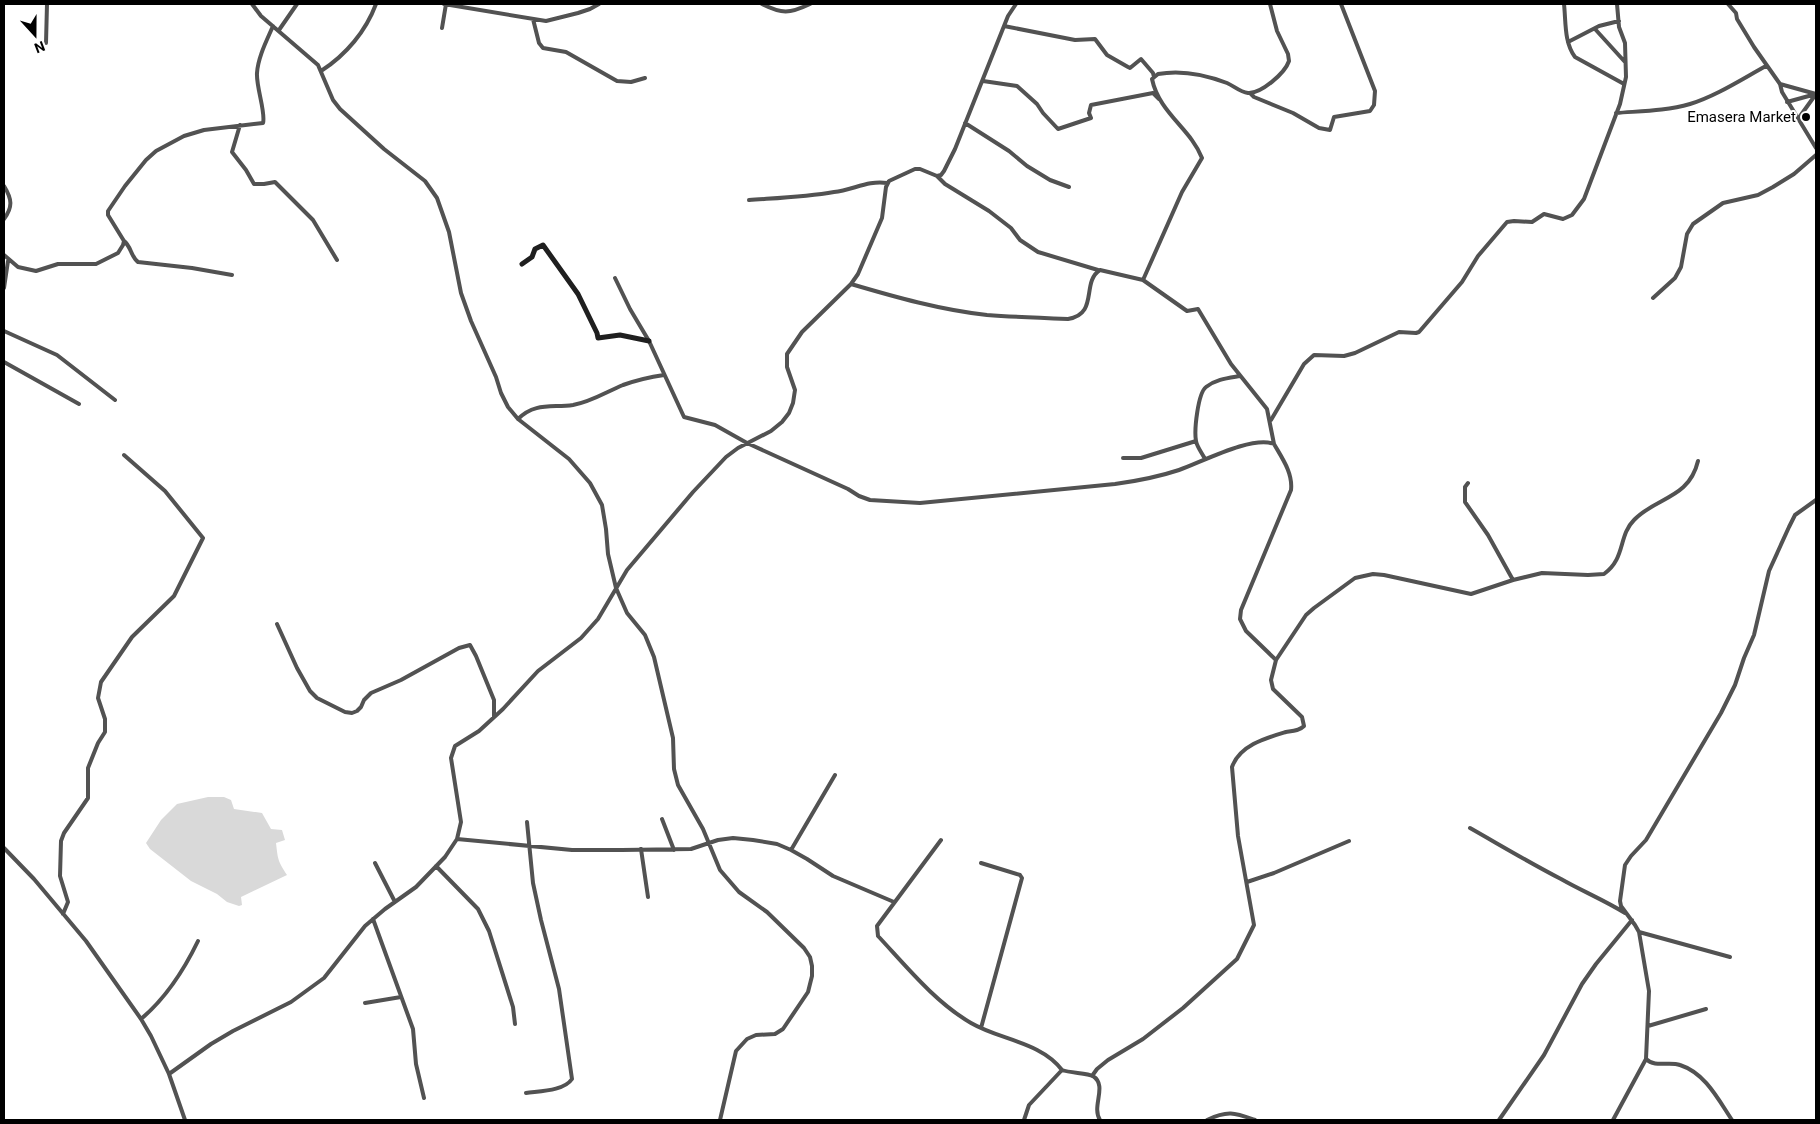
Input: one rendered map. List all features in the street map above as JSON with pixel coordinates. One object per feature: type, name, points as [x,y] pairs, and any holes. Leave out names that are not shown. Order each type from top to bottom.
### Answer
[{"type":"street","points":[[46,43],[47,4]]},
{"type":"street","points":[[252,4],[262,16],[318,65],[340,109],[384,148],[426,181],[437,198],[449,232],[461,293],[508,407],[518,419],[569,459],[590,483],[602,505],[608,554],[616,588],[627,613],[645,635],[652,650],[673,738],[674,769],[678,785],[703,829],[723,876],[739,892],[767,912],[804,948],[810,957],[812,976],[808,992],[783,1029],[775,1034],[747,1039],[736,1051],[720,1120]]},
{"type":"street","points":[[279,30],[297,4]]},
{"type":"street","points":[[321,70],[336,61],[362,33],[370,20],[376,4]]},
{"type":"street","points":[[442,28],[445,4],[546,20],[590,9],[599,4]]},
{"type":"street","points":[[762,4],[785,12],[810,4]]},
{"type":"street","points":[[937,176],[941,175],[947,165],[1004,26],[1016,4]]},
{"type":"street","points":[[1250,93],[1259,92],[1283,71],[1289,62],[1288,54],[1277,31],[1270,4]]},
{"type":"street","points":[[1154,77],[1164,73],[1216,79],[1293,113],[1319,128],[1330,130],[1334,117],[1370,111],[1374,105],[1374,91],[1341,4]]},
{"type":"street","points":[[1564,4],[1568,42],[1570,50],[1575,57],[1624,84]]},
{"type":"street","points":[[1271,420],[1295,377],[1304,364],[1314,355],[1355,354],[1398,332],[1419,332],[1462,282],[1478,256],[1506,222],[1514,220],[1532,222],[1544,214],[1564,219],[1572,215],[1584,198],[1616,114],[1626,78],[1625,44],[1619,27],[1617,4]]},
{"type":"street","points":[[1728,4],[1736,13],[1737,19],[1766,66],[1780,84],[1787,102],[1816,148]]},
{"type":"street","points":[[533,19],[539,43],[543,48],[566,52],[617,81],[632,82],[645,78]]},
{"type":"street","points":[[1568,42],[1595,28],[1619,21]]},
{"type":"street","points":[[232,275],[202,269],[138,262],[134,259],[128,244],[124,241],[108,215],[108,211],[125,186],[146,160],[156,151],[184,136],[210,129],[260,124],[264,121],[257,74],[258,63],[273,26]]},
{"type":"street","points":[[1004,26],[1034,34],[1075,40],[1094,39],[1107,56],[1130,68],[1141,59],[1153,73],[1153,84],[1160,101]]},
{"type":"street","points":[[1595,28],[1624,61],[1626,66]]},
{"type":"street","points":[[1616,114],[1664,110],[1690,104],[1718,92],[1766,66]]},
{"type":"street","points":[[983,81],[1017,86],[1037,104],[1042,113],[1058,129],[1090,118],[1091,105],[1153,94],[1197,146],[1202,158],[1182,192],[1143,280]]},
{"type":"street","points":[[1780,84],[1816,94]]},
{"type":"street","points":[[1787,102],[1816,94]]},
{"type":"street","points":[[1798,119],[1816,94]]},
{"type":"street","points":[[965,122],[1009,151],[1027,166],[1050,180],[1069,187]]},
{"type":"street","points":[[240,126],[232,152],[254,184],[275,182],[313,220],[337,260]]},
{"type":"street","points":[[1653,298],[1675,278],[1681,267],[1687,234],[1693,224],[1723,204],[1758,195],[1773,187],[1794,174],[1816,154]]},
{"type":"street","points":[[169,1074],[233,1030],[291,1002],[324,978],[373,919],[416,887],[445,857],[457,839],[461,822],[450,758],[455,746],[479,731],[538,671],[581,638],[598,619],[627,570],[716,466],[747,443],[771,431],[782,422],[789,413],[795,390],[787,367],[787,354],[802,332],[851,284],[858,274],[882,218],[887,183],[892,178],[915,169],[920,169],[937,176],[945,184],[989,211],[1010,228],[1020,240],[1038,252],[1143,280],[1187,311],[1198,308],[1220,347],[1240,376],[1267,408],[1271,420],[1274,444],[1291,478],[1291,490],[1241,610],[1240,619],[1246,631],[1276,660]]},
{"type":"street","points":[[749,200],[830,193],[869,183],[887,183]]},
{"type":"street","points":[[4,186],[11,201],[11,208],[4,219]]},
{"type":"street","points":[[4,255],[8,260],[24,270],[36,271],[58,264],[96,264],[118,253],[124,245],[124,241]]},
{"type":"street","points":[[522,264],[532,257],[536,249],[543,245],[578,294],[598,338],[620,335],[649,341]]},
{"type":"street","points":[[4,288],[8,260]]},
{"type":"street","points":[[851,284],[884,294],[986,315],[1068,319],[1074,318],[1086,308],[1091,282],[1095,273],[1100,270]]},
{"type":"street","points":[[615,278],[630,309],[649,341],[684,417],[715,425],[747,443],[864,498],[920,503],[1139,481],[1180,470],[1238,447],[1264,443],[1274,444]]},
{"type":"street","points":[[4,331],[57,355],[115,400]]},
{"type":"street","points":[[4,362],[79,404]]},
{"type":"street","points":[[518,419],[536,408],[579,404],[633,381],[664,375]]},
{"type":"street","points":[[1205,459],[1196,441],[1198,411],[1204,389],[1222,379],[1240,376]]},
{"type":"street","points":[[1123,458],[1142,458],[1196,441]]},
{"type":"street","points":[[63,914],[68,902],[60,876],[62,840],[64,833],[88,798],[88,768],[98,743],[105,732],[105,719],[98,698],[101,682],[132,637],[174,596],[203,538],[165,491],[124,455]]},
{"type":"street","points":[[1092,1076],[1108,1060],[1143,1039],[1183,1008],[1237,959],[1254,925],[1238,836],[1232,778],[1234,762],[1258,741],[1298,730],[1304,726],[1302,716],[1273,689],[1270,680],[1276,660],[1310,611],[1355,578],[1365,575],[1384,575],[1471,594],[1513,580],[1542,573],[1604,574],[1618,559],[1626,531],[1633,521],[1645,511],[1664,501],[1682,488],[1692,478],[1698,461]]},
{"type":"street","points":[[1468,483],[1465,487],[1465,502],[1502,557],[1513,580]]},
{"type":"street","points":[[1613,1120],[1646,1059],[1648,1026],[1649,990],[1639,932],[1620,901],[1625,865],[1646,840],[1722,713],[1736,685],[1744,658],[1754,635],[1769,571],[1788,527],[1795,515],[1816,500]]},
{"type":"street","points":[[277,624],[310,691],[317,698],[345,712],[352,713],[357,712],[371,693],[401,680],[459,648],[470,645],[494,700],[494,717]]},
{"type":"street","points":[[791,850],[835,775]]},
{"type":"street","points":[[662,819],[674,850]]},
{"type":"street","points":[[526,1093],[562,1086],[569,1083],[572,1079],[559,989],[533,883],[527,822]]},
{"type":"street","points":[[1470,828],[1526,861],[1614,905],[1627,914]]},
{"type":"street","points":[[457,839],[572,850],[691,849],[733,838],[747,839],[766,842],[791,850],[833,876],[894,902]]},
{"type":"street","points":[[941,840],[877,926],[878,936],[926,987],[964,1018],[981,1028],[1038,1050],[1051,1057],[1062,1070],[1092,1076],[1097,1081],[1100,1090],[1096,1113],[1100,1120]]},
{"type":"street","points":[[1247,882],[1274,873],[1349,841]]},
{"type":"street","points":[[4,848],[34,879],[86,941],[141,1019],[169,1074],[185,1120]]},
{"type":"street","points":[[641,850],[648,897]]},
{"type":"street","points":[[375,863],[395,902]]},
{"type":"street","points":[[980,863],[1020,875],[1022,878],[981,1028]]},
{"type":"street","points":[[436,866],[478,909],[489,931],[513,1007],[515,1024]]},
{"type":"street","points":[[373,919],[413,1029],[416,1064],[424,1098]]},
{"type":"street","points":[[1499,1120],[1544,1055],[1582,984],[1632,920]]},
{"type":"street","points":[[1639,932],[1730,956]]},
{"type":"street","points":[[141,1019],[167,992],[198,941]]},
{"type":"street","points":[[365,1003],[401,997]]},
{"type":"street","points":[[1648,1026],[1706,1009]]},
{"type":"street","points":[[1646,1059],[1653,1063],[1674,1063],[1695,1073],[1709,1085],[1732,1120]]},
{"type":"street","points":[[1024,1120],[1029,1105],[1062,1070]]},
{"type":"street","points":[[1208,1120],[1229,1112],[1255,1120]]},
{"type":"shaded area","points":[[208,797],[224,797],[231,800],[234,809],[262,813],[271,829],[282,830],[285,840],[276,843],[279,860],[287,875],[241,897],[242,905],[239,906],[227,902],[217,894],[191,881],[150,849],[146,843],[161,820],[177,804]]},
{"type":"place","name":"Emasera Market","points":[[1806,117]]}]
